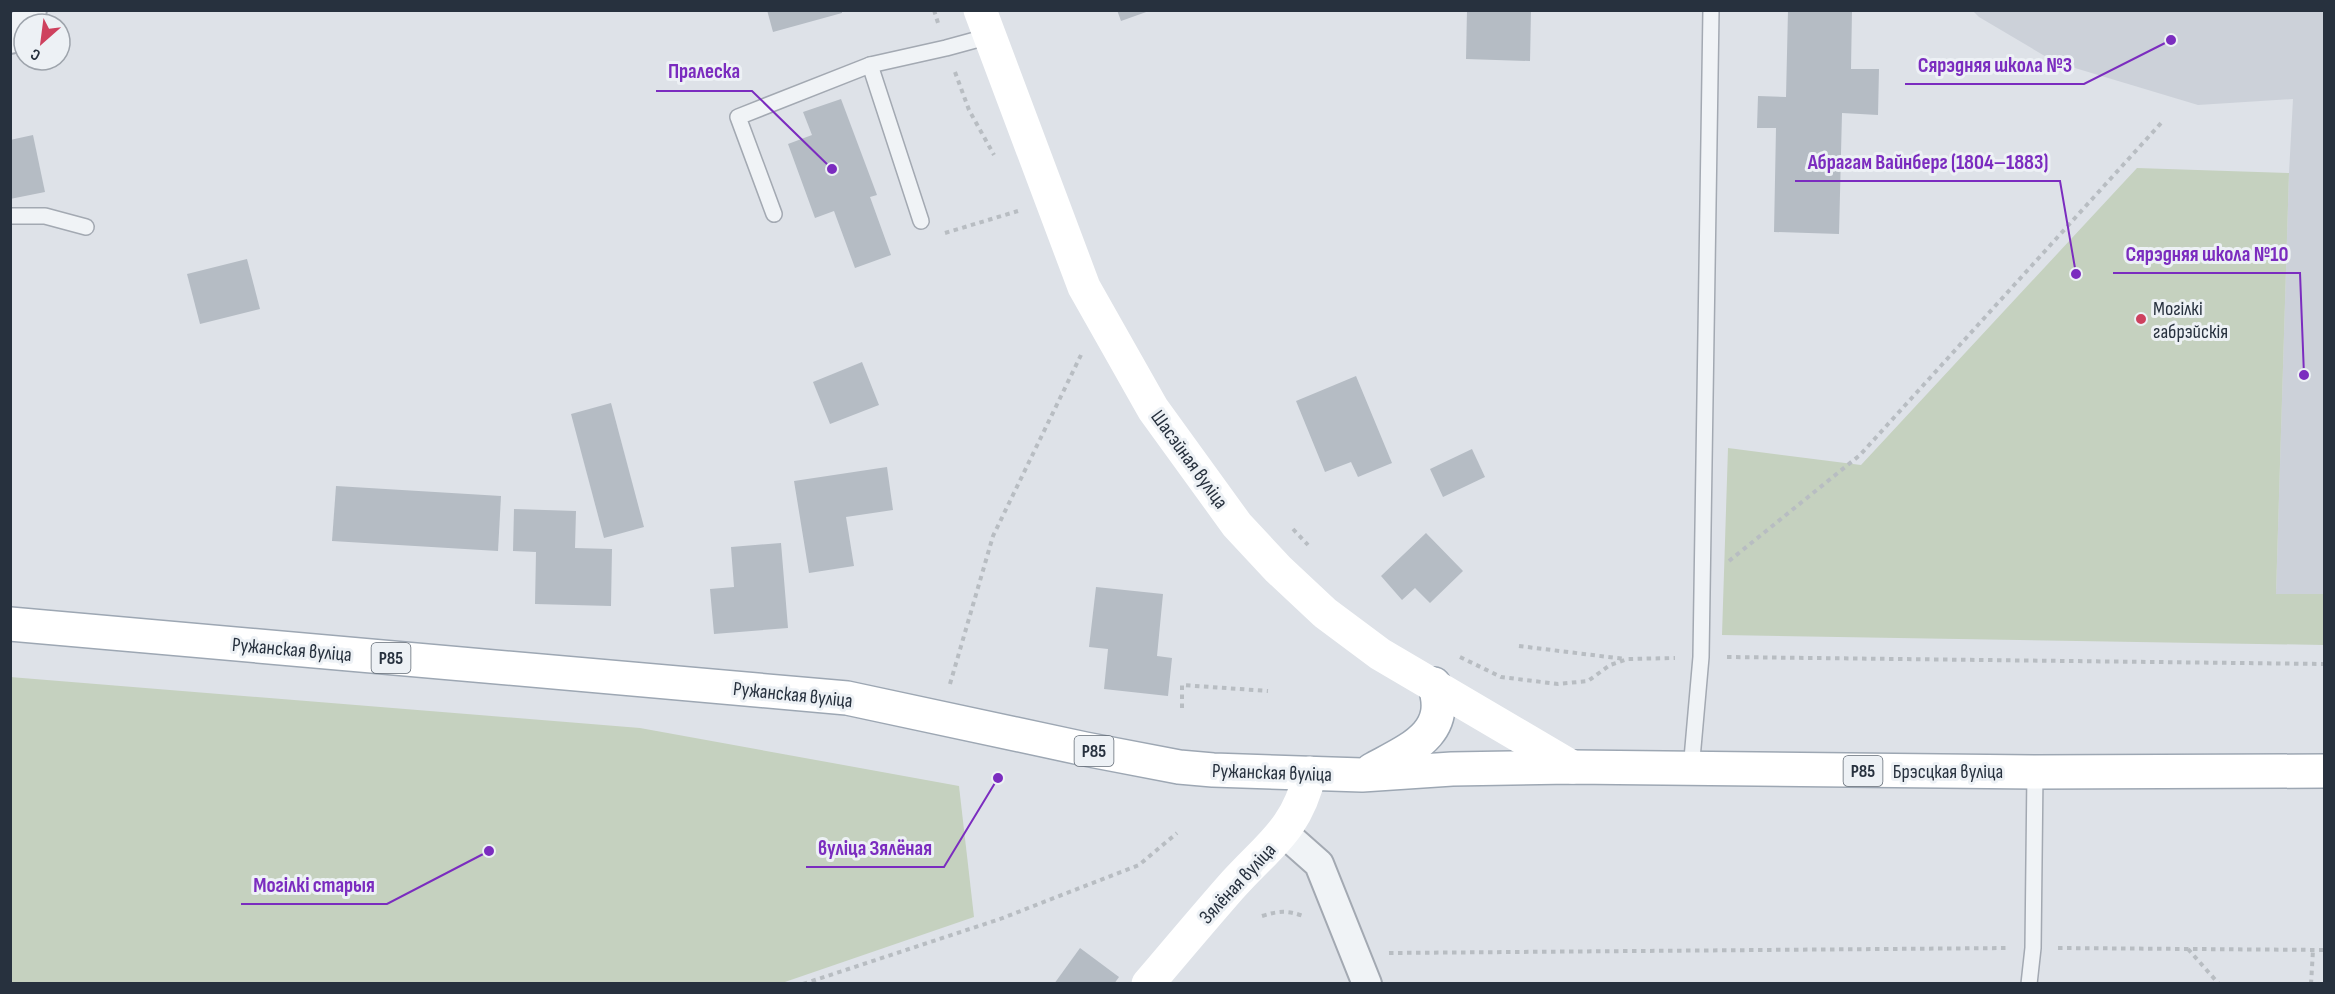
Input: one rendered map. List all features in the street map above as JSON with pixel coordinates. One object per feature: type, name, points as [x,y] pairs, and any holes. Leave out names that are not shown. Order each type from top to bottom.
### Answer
[{"type":"main road","name":"Шасэйная вуліца","points":[[985,23],[1084,287],[1153,409],[1237,525],[1325,613],[1380,654],[1572,767]]},
{"type":"main road","name":"Ружанская вуліца","points":[[10,624],[847,698],[1085,750],[1179,767],[1362,775],[1452,769],[1572,767]]},
{"type":"main road","points":[[1362,775],[1409,749],[1429,733],[1437,719],[1439,699],[1434,684]]},
{"type":"main road","name":"Брэсцкая вуліца","points":[[1572,767],[2035,772],[2325,771]]},
{"type":"main road","name":"Зялёная вуліца","points":[[1148,984],[1232,886],[1284,832],[1305,794],[1310,773]]},
{"type":"street","points":[[10,39],[33,10]]},
{"type":"street","points":[[1284,832],[1319,864],[1367,984]]},
{"type":"lane","points":[[1691,770],[1701,657],[1711,10]]},
{"type":"lane","points":[[774,214],[738,117],[870,65],[946,48],[985,23]]},
{"type":"lane","points":[[870,65],[921,220]]},
{"type":"lane","points":[[10,216],[45,216],[86,227]]},
{"type":"lane","points":[[2030,984],[2033,948],[2035,772]]},
{"type":"path","points":[[934,10],[969,110],[997,159]]},
{"type":"path","points":[[1702,582],[1860,455],[2162,122]]},
{"type":"path","points":[[940,234],[1024,209]]},
{"type":"path","points":[[950,685],[993,536],[1083,350]]},
{"type":"path","points":[[1286,522],[1311,548]]},
{"type":"path","points":[[1519,646],[1628,659],[1701,657],[2325,664]]},
{"type":"path","points":[[1451,652],[1501,677],[1558,684],[1588,681],[1610,665],[1628,659]]},
{"type":"path","points":[[1182,708],[1182,685],[1268,691]]},
{"type":"path","points":[[802,984],[1000,919],[1139,865],[1177,833]]},
{"type":"path","points":[[1262,916],[1278,910],[1291,911],[1309,919]]},
{"type":"path","points":[[1385,954],[2033,948],[2325,950]]},
{"type":"path","points":[[2188,949],[2219,984]]},
{"type":"path","points":[[2311,984],[2313,950]]},
{"type":"shaded area","points":[[1973,11],[2324,11],[2324,594],[2276,594],[2293,99],[2198,105],[2055,62],[1979,17]]},
{"type":"green space","name":"Могілкі габрэйскія","points":[[2137,168],[2289,173],[2276,594],[2324,594],[2324,645],[1722,635],[1728,448],[1861,465]]},
{"type":"green space","points":[[10,677],[640,728],[959,786],[974,917],[782,983],[11,983]]},
{"type":"building","points":[[767,10],[842,10],[842,13],[773,32]]},
{"type":"building","points":[[1117,10],[1149,10],[1149,11],[1121,21]]},
{"type":"building","points":[[1467,10],[1531,10],[1530,61],[1466,59]]},
{"type":"building","points":[[1788,10],[1852,10],[1851,69],[1879,69],[1878,115],[1842,113],[1839,234],[1774,232],[1776,128],[1757,128],[1758,96],[1786,97]]},
{"type":"building","points":[[841,99],[877,195],[870,197],[891,255],[855,268],[834,211],[815,218],[788,144],[812,135],[803,112]]},
{"type":"building","points":[[33,135],[45,192],[10,199],[10,140]]},
{"type":"building","points":[[247,259],[260,309],[200,324],[187,274]]},
{"type":"building","points":[[862,362],[879,405],[830,424],[813,382]]},
{"type":"building","points":[[1356,376],[1392,463],[1358,477],[1351,462],[1325,472],[1296,401]]},
{"type":"building","points":[[611,403],[644,527],[604,538],[571,414]]},
{"type":"building","points":[[1472,449],[1485,477],[1443,497],[1430,469]]},
{"type":"building","points":[[887,467],[893,510],[846,517],[854,566],[809,573],[794,481]]},
{"type":"building","points":[[336,486],[501,496],[498,551],[332,541]]},
{"type":"building","points":[[514,509],[576,511],[575,548],[612,549],[611,606],[535,604],[536,552],[513,551]]},
{"type":"building","points":[[1426,533],[1463,571],[1430,603],[1415,588],[1402,600],[1381,576]]},
{"type":"building","points":[[781,543],[788,628],[714,634],[710,589],[734,587],[731,547]]},
{"type":"building","points":[[1096,587],[1163,594],[1157,656],[1172,658],[1168,696],[1104,689],[1108,649],[1089,647]]},
{"type":"building","points":[[1080,948],[1119,977],[1114,984],[1054,984]]},
{"type":"place","name":"Сярэдняя школа №3","points":[[2171,40]]},
{"type":"place","name":"Пралеска","points":[[832,169]]},
{"type":"place","name":"Абрагам Вайнберг (1804–1883)","points":[[2076,274]]},
{"type":"place","name":"Могілкі габрэйскія","points":[[2141,319]]},
{"type":"place","name":"Сярэдняя школа №10","points":[[2304,375]]},
{"type":"place","name":"вуліца Зялёная","points":[[998,778]]},
{"type":"place","name":"Могілкі старыя","points":[[489,851]]}]
